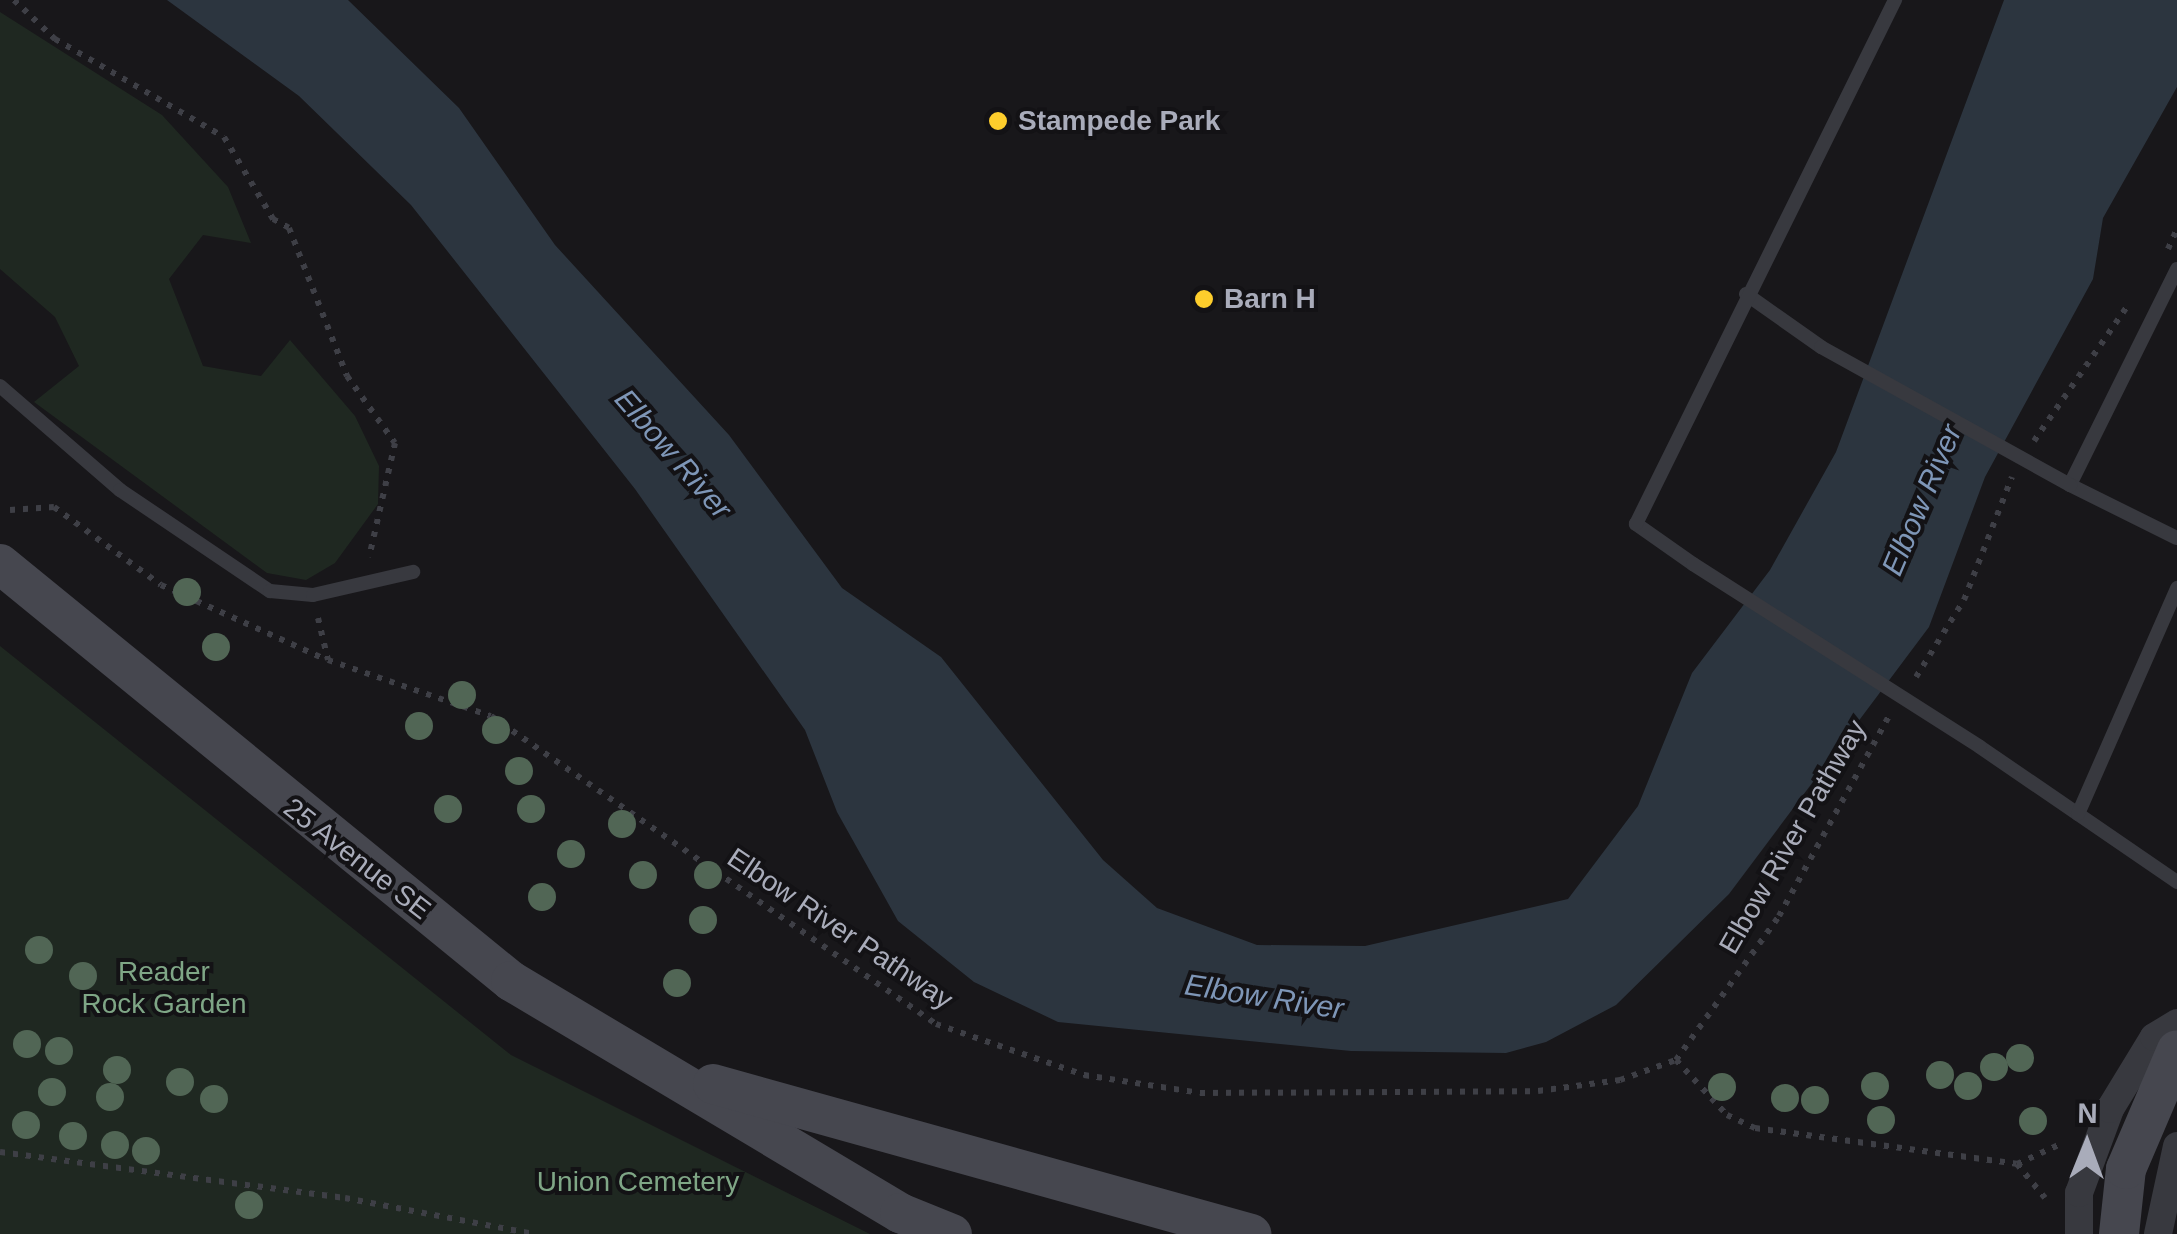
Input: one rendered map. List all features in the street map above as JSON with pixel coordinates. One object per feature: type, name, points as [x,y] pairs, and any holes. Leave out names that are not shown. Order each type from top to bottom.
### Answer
[{"type":"street","name":"25 Avenue SE","points":[[0,564],[511,981],[900,1213],[952,1234]]},
{"type":"street","name":"25 Avenue SE","points":[[0,592],[71,624]]},
{"type":"street","points":[[2079,1234],[2079,1193],[2110,1109],[2154,1037],[2177,1023]]},
{"type":"street","points":[[2119,1234],[2126,1169],[2177,1050]]},
{"type":"street","name":"25 Avenue SE","points":[[661,1069],[1250,1234]]},
{"type":"street","points":[[2158,1234],[2177,1146]]},
{"type":"lane","points":[[1895,0],[1746,294],[1636,524],[1980,747],[2177,882]]},
{"type":"lane","points":[[2070,485],[2177,270]]},
{"type":"lane","points":[[1746,294],[1821,347],[2070,485],[2177,538]]},
{"type":"lane","points":[[0,386],[219,561],[270,592],[312,595],[413,572]]},
{"type":"lane","points":[[2078,814],[2177,588]]},
{"type":"path","points":[[14,0],[55,38],[224,137],[288,228],[347,376],[395,444],[368,557],[348,580],[312,595],[328,660]]},
{"type":"path","points":[[2165,256],[2177,229]]},
{"type":"path","points":[[2028,451],[2129,304]]},
{"type":"path","points":[[1903,696],[1964,600],[2018,468]]},
{"type":"path","name":"Elbow River Pathway","points":[[10,510],[54,507],[161,585],[328,660],[491,716],[936,1024],[1084,1075],[1200,1093],[1538,1091],[1620,1080],[1676,1060],[1779,916],[1892,712]]},
{"type":"path","points":[[1676,1060],[1728,1115],[1755,1128],[2017,1164],[2056,1140],[2072,1147]]},
{"type":"path","points":[[0,1152],[345,1198],[534,1234]]},
{"type":"path","points":[[2017,1164],[2044,1198]]},
{"type":"green space","points":[[0,12],[162,115],[228,187],[251,243],[203,235],[169,279],[203,366],[261,376],[290,340],[355,416],[379,466],[378,504],[335,563],[306,580],[267,573],[34,402],[79,366],[55,317],[0,269]]},
{"type":"green space","name":"Reader Rock Garden","points":[[0,646],[511,1055],[870,1234],[0,1234]]},
{"type":"water","name":"Elbow River","points":[[167,0],[348,0],[459,108],[555,245],[729,435],[842,588],[941,657],[1103,860],[1157,908],[1257,945],[1365,946],[1568,899],[1638,806],[1692,673],[1770,570],[1836,452],[2004,0],[2177,0],[2177,87],[2103,218],[2093,279],[1985,477],[1929,627],[1729,894],[1616,1005],[1546,1042],[1506,1053],[1351,1051],[1058,1022],[974,982],[898,921],[837,812],[805,730],[635,489],[411,205],[299,96]]},
{"type":"place","name":"Stampede Park","points":[[998,121]]},
{"type":"place","name":"Barn H","points":[[1204,299]]},
{"type":"park label","name":"Union Cemetery","points":[[638,1182]]}]
